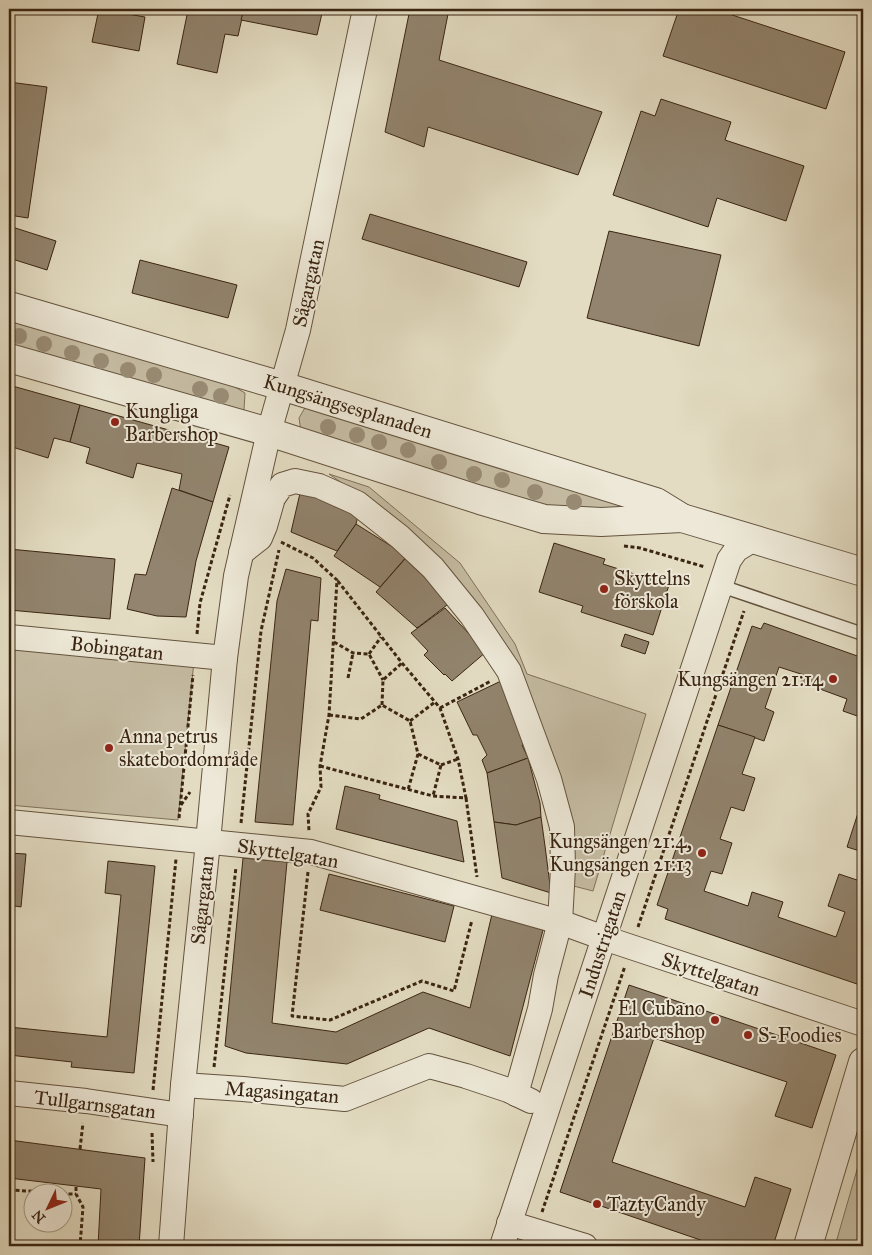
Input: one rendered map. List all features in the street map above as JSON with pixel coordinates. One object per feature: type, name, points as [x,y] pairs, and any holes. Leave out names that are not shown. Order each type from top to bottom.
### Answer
[{"type":"street","name":"Sågargatan","points":[[171,1246],[183,1085],[225,658],[240,554],[269,432],[298,330],[365,9]]},
{"type":"street","name":"Kungsängsesplanaden","points":[[9,306],[282,386],[656,502],[692,520],[863,572]]},
{"type":"street","name":"Kungsängsesplanaden","points":[[9,358],[269,432],[470,498],[544,519],[601,522],[692,520]]},
{"type":"street","points":[[240,554],[260,538],[273,498],[282,485],[295,481],[311,484],[357,503],[400,537],[433,568],[472,616],[509,672],[549,779],[562,826],[563,868],[560,922],[546,975],[540,1009],[516,1094]]},
{"type":"street","points":[[692,520],[716,536],[721,545],[723,561],[721,586]]},
{"type":"street","points":[[721,586],[732,555],[744,544],[754,539]]},
{"type":"street","name":"Industrigatan","points":[[502,1246],[721,586]]},
{"type":"street","name":"Bobingatan","points":[[9,637],[225,658]]},
{"type":"street","name":"Skyttelgatan","points":[[9,822],[311,852],[560,922],[863,1024]]},
{"type":"street","points":[[808,1246],[863,1062]]},
{"type":"street","name":"Magasingatan","points":[[183,1085],[345,1099],[429,1066],[466,1076],[516,1094],[547,1109]]},
{"type":"street","name":"Tullgarnsgatan","points":[[9,1093],[86,1101],[181,1115]]},
{"type":"street","points":[[510,1223],[585,1246]]},
{"type":"lane","points":[[721,586],[863,634]]},
{"type":"path","points":[[212,1087],[261,632],[283,533]]},
{"type":"path","points":[[281,541],[313,558],[337,580],[440,708],[458,759],[477,873]]},
{"type":"path","points":[[337,580],[329,716],[320,766],[322,787],[308,814],[311,852],[292,1016],[330,1020],[422,981],[454,990],[472,920]]},
{"type":"path","points":[[536,1230],[750,595]]},
{"type":"path","points":[[369,654],[381,637]]},
{"type":"path","points":[[334,642],[353,653],[369,654]]},
{"type":"path","points":[[348,678],[353,653]]},
{"type":"path","points":[[369,654],[383,680],[382,705]]},
{"type":"path","points":[[383,680],[402,663]]},
{"type":"path","points":[[440,708],[509,672]]},
{"type":"path","points":[[410,721],[435,702]]},
{"type":"path","points":[[329,716],[361,719],[382,705]]},
{"type":"path","points":[[382,705],[410,721],[418,754],[408,790]]},
{"type":"path","points":[[418,754],[441,766],[458,759]]},
{"type":"path","points":[[320,766],[432,796],[466,798]]},
{"type":"path","points":[[432,796],[441,766]]},
{"type":"path","points":[[80,1149],[86,1101]]},
{"type":"path","points":[[76,1186],[76,1194],[83,1206],[80,1246]]},
{"type":"path","points":[[9,1190],[22,1191]]},
{"type":"shaded area","points":[[9,316],[215,375],[245,393],[244,410],[233,414],[9,347]]},
{"type":"shaded area","points":[[306,406],[646,506],[542,515],[301,431],[299,418]]},
{"type":"shaded area","points":[[329,474],[369,487],[460,563],[515,644],[527,674],[646,714],[593,891],[558,882],[553,781],[504,649],[451,571],[385,513]]},
{"type":"shaded area","points":[[9,647],[194,661],[178,820],[9,805]]},
{"type":"shaded area","points":[[863,1149],[863,1246],[835,1246]]},
{"type":"building","points":[[99,9],[145,17],[139,51],[92,42]]},
{"type":"building","points":[[193,9],[244,9],[238,36],[225,34],[217,73],[177,64],[188,10],[192,11]]},
{"type":"building","points":[[244,9],[323,9],[317,35],[241,20]]},
{"type":"building","points":[[410,9],[449,9],[439,60],[602,112],[578,175],[428,127],[424,147],[385,132]]},
{"type":"building","points":[[679,9],[714,9],[845,52],[826,109],[663,56]]},
{"type":"building","points":[[9,82],[47,87],[28,218],[9,215]]},
{"type":"building","points":[[661,99],[731,122],[725,140],[804,166],[786,221],[717,198],[708,227],[613,195],[641,111],[655,116]]},
{"type":"building","points":[[370,214],[527,262],[519,287],[362,239]]},
{"type":"building","points":[[9,226],[56,241],[47,270],[9,258]]},
{"type":"building","points":[[609,231],[721,255],[699,346],[587,318]]},
{"type":"building","points":[[140,260],[237,285],[228,318],[132,293]]},
{"type":"building","points":[[9,385],[80,405],[70,442],[54,438],[48,458],[9,446]]},
{"type":"building","points":[[80,405],[229,447],[213,502],[179,490],[182,474],[137,463],[133,478],[86,463],[90,448],[70,442]]},
{"type":"building","points":[[172,488],[213,502],[196,561],[186,617],[157,616],[127,609],[135,574],[146,575]]},
{"type":"building","points":[[301,489],[358,516],[356,524],[337,551],[291,532]]},
{"type":"building","points":[[356,524],[407,556],[380,587],[334,556]]},
{"type":"building","name":"Skyttelns förskola","points":[[554,543],[605,559],[603,564],[669,585],[653,635],[581,612],[583,606],[539,592]]},
{"type":"building","points":[[9,549],[115,559],[110,619],[9,610]]},
{"type":"building","points":[[405,559],[451,602],[417,628],[376,592]]},
{"type":"building","points":[[286,569],[321,578],[318,621],[311,620],[293,825],[255,822],[277,601]]},
{"type":"building","points":[[445,608],[486,652],[452,681],[424,655],[428,651],[411,633]]},
{"type":"building","name":"Kungsängen 21:14","points":[[764,623],[863,658],[863,718],[843,711],[847,699],[801,682],[804,675],[779,667],[765,708],[774,712],[764,741],[718,725],[752,626],[761,629]]},
{"type":"building","points":[[625,634],[649,642],[645,654],[621,646]]},
{"type":"building","points":[[501,681],[529,740],[522,745],[528,758],[487,773],[482,760],[487,755],[477,735],[473,735],[457,702]]},
{"type":"building","name":"Kungsängen 21:4, Kungsängen 21:13","points":[[718,725],[755,737],[742,774],[755,778],[744,811],[731,807],[720,839],[732,843],[722,874],[711,871],[704,891],[748,906],[752,892],[783,902],[778,917],[836,937],[845,912],[828,906],[839,874],[857,880],[863,861],[863,974],[860,985],[665,919],[668,909],[657,905]]},
{"type":"building","points":[[528,758],[540,803],[541,817],[516,825],[494,822],[487,773]]},
{"type":"building","points":[[345,786],[380,795],[379,799],[457,821],[464,862],[336,829]]},
{"type":"building","points":[[858,813],[863,815],[863,852],[847,847]]},
{"type":"building","points":[[541,817],[551,893],[502,878],[494,822],[516,825]]},
{"type":"building","points":[[9,853],[26,854],[21,907],[9,905]]},
{"type":"building","points":[[243,858],[287,862],[272,1023],[336,1032],[423,992],[470,1008],[492,914],[543,930],[510,1056],[429,1028],[347,1064],[246,1053],[225,1046]]},
{"type":"building","points":[[108,861],[155,866],[134,1073],[71,1067],[72,1062],[9,1055],[9,1027],[107,1037],[121,895],[105,893]]},
{"type":"building","points":[[329,874],[454,906],[445,942],[320,910]]},
{"type":"building","points":[[629,985],[836,1055],[812,1128],[775,1116],[787,1082],[654,1038],[612,1162],[745,1207],[755,1177],[791,1189],[773,1246],[718,1246],[560,1192]]},
{"type":"building","points":[[9,1140],[145,1158],[139,1246],[98,1246],[101,1189],[72,1186],[72,1182],[42,1182],[9,1178]]},
{"type":"place","name":"Kungliga Barbershop","points":[[115,422]]},
{"type":"place","name":"Skyttelns förskola","points":[[604,589]]},
{"type":"place","name":"Kungsängen 21:14","points":[[833,679]]},
{"type":"place","name":"Anna petrus skatebordområde","points":[[109,748]]},
{"type":"place","name":"Kungsängen 21:4, Kungsängen 21:13","points":[[702,853]]},
{"type":"place","name":"El Cubano Barbershop","points":[[715,1020]]},
{"type":"place","name":"S-Foodies","points":[[748,1035]]},
{"type":"place","name":"TaztyCandy","points":[[597,1204]]}]
